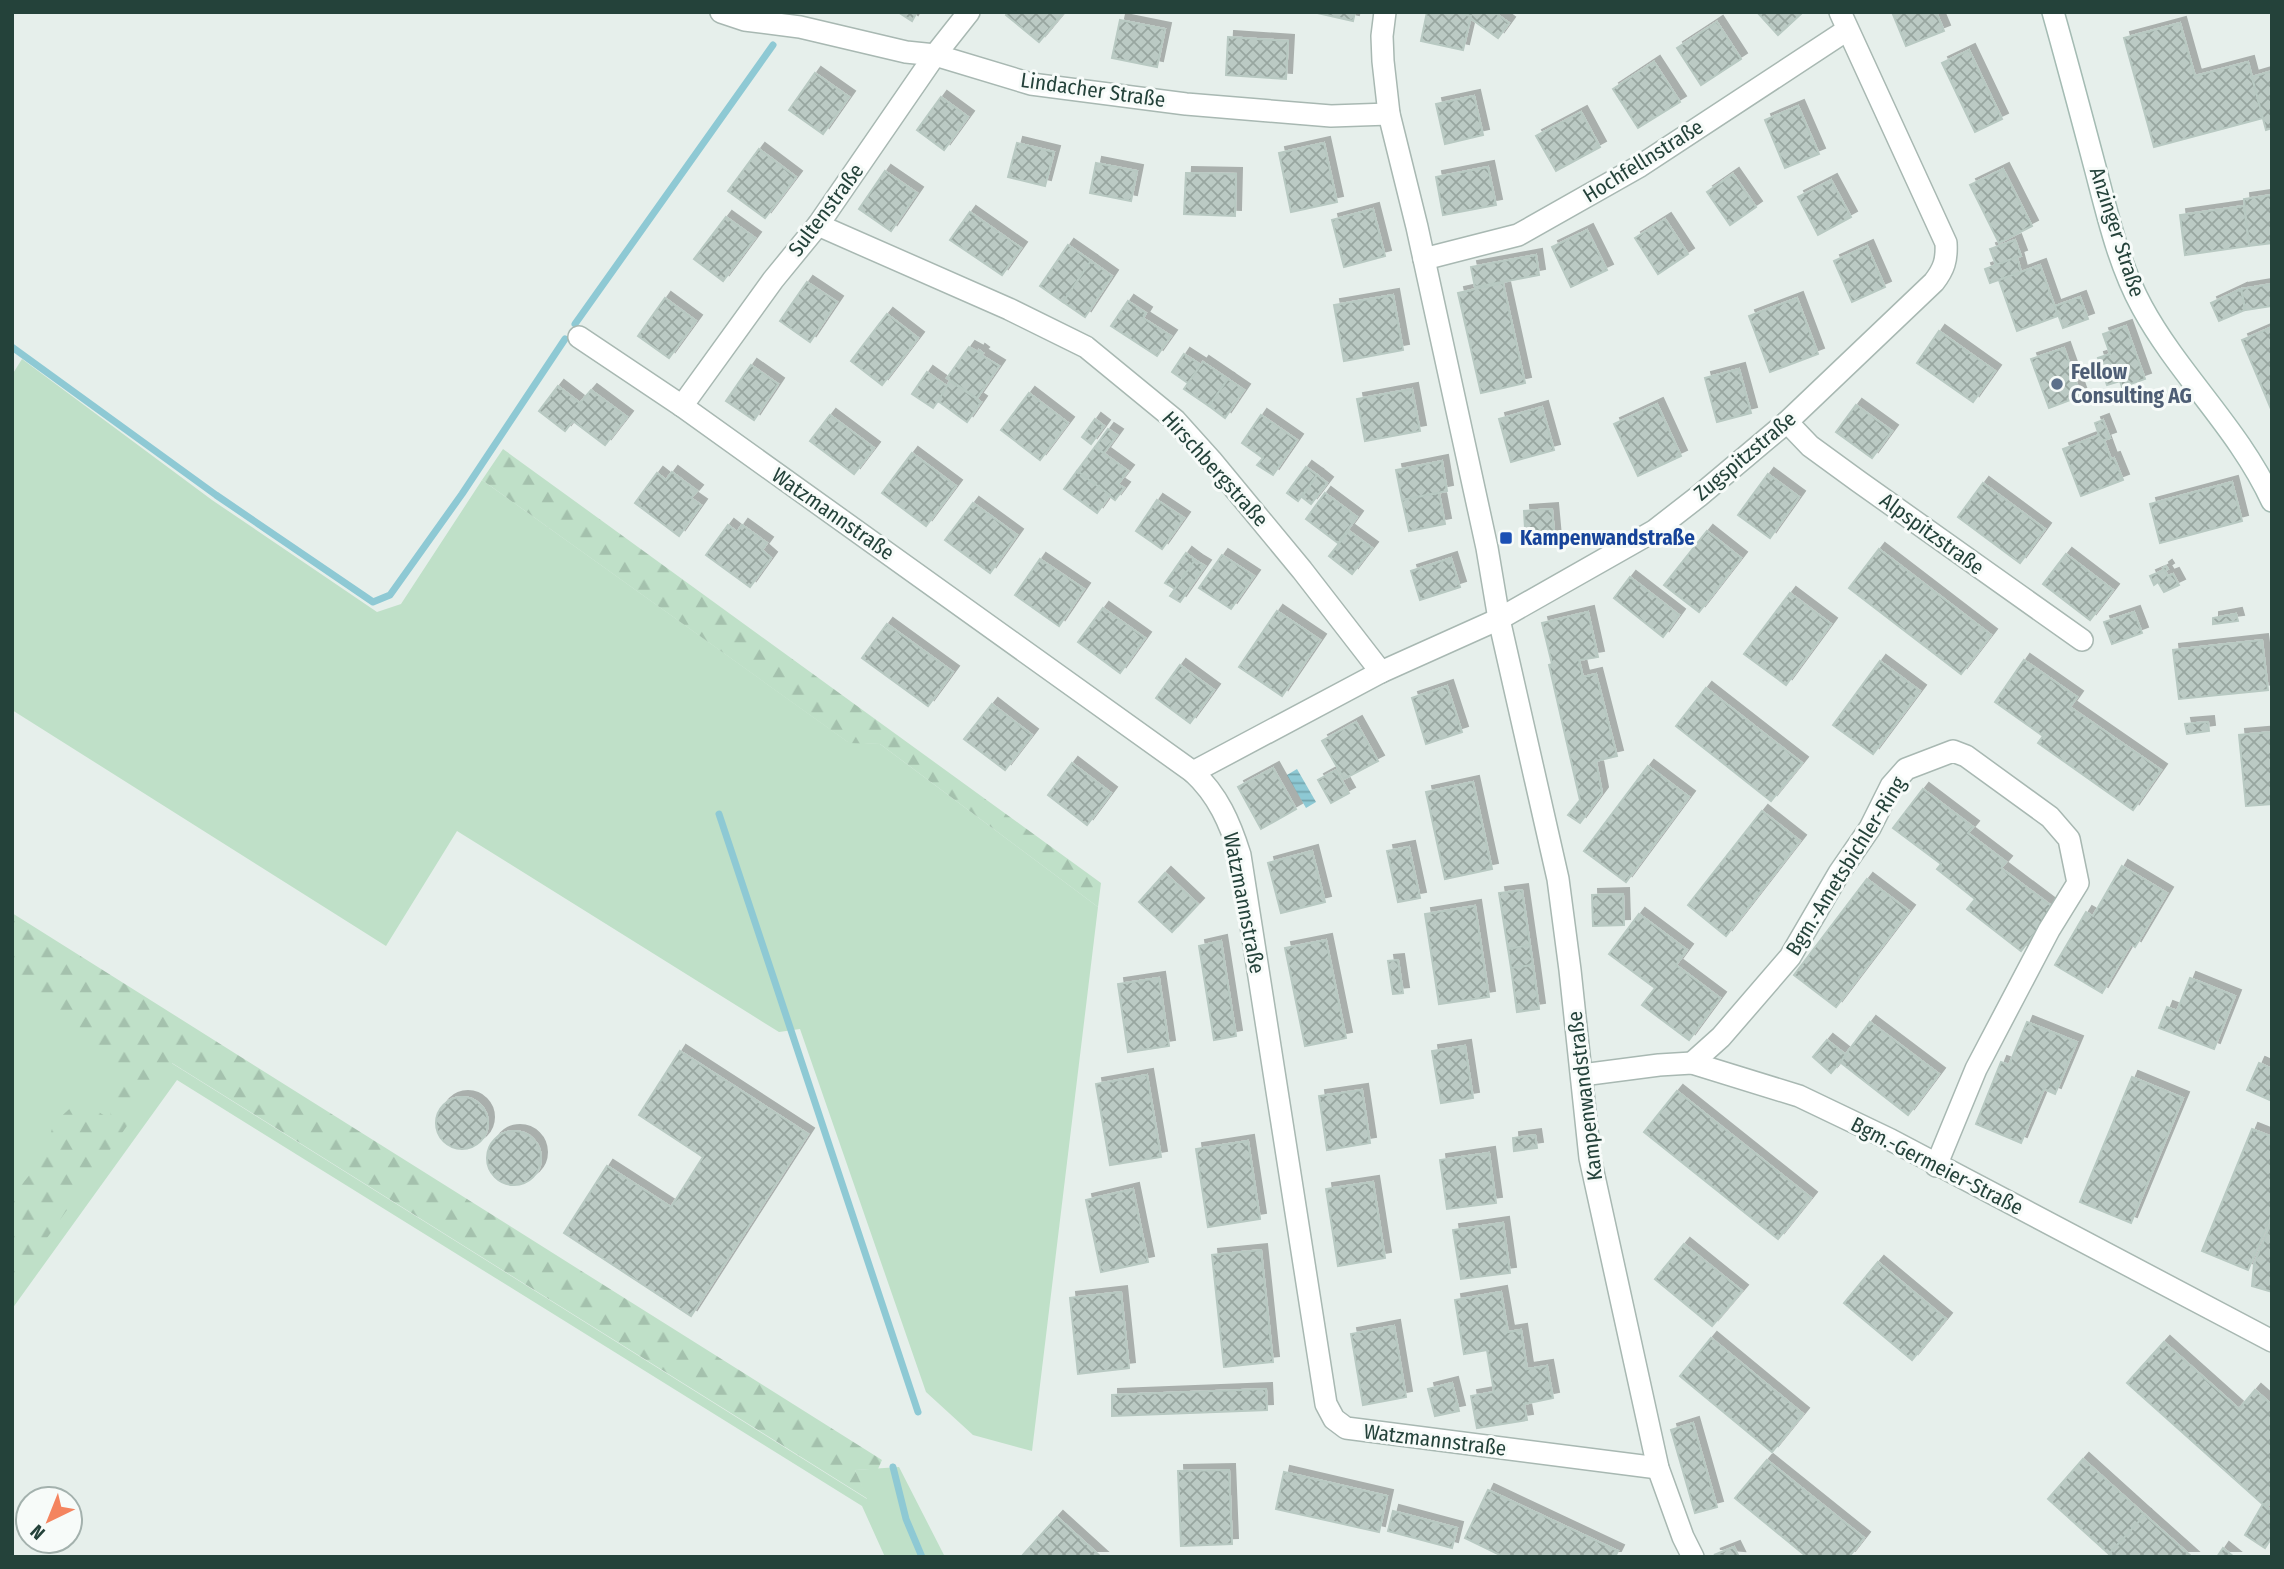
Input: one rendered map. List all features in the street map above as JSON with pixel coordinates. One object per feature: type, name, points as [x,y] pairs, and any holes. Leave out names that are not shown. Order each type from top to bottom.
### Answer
[{"type":"street","name":"Lindacher Straße","points":[[721,12],[745,20],[800,27],[906,52],[936,55],[1031,83],[1199,105],[1331,116],[1389,114]]},
{"type":"street","name":"Sultenstraße","points":[[682,406],[773,280],[818,225],[969,12]]},
{"type":"street","name":"Kampenwandstraße","points":[[1385,12],[1382,49],[1389,114],[1424,259],[1487,548],[1499,619],[1558,879],[1590,1158],[1658,1468],[1693,1557]]},
{"type":"street","name":"Anzinger Straße","points":[[2053,12],[2110,224],[2130,282],[2156,331],[2225,424],[2252,464],[2272,501]]},
{"type":"street","name":"Hochfellnstraße","points":[[1424,259],[1518,235],[1640,166],[1843,21]]},
{"type":"street","name":"Zugspitzstraße","points":[[1192,772],[1381,672],[1499,619],[1654,531],[1787,422],[1934,282],[1947,259],[1946,243],[1843,21]]},
{"type":"street","name":"Hirschbergstraße","points":[[818,225],[1086,346],[1175,420],[1302,570],[1381,672]]},
{"type":"street","name":"Watzmannstraße","points":[[579,337],[682,406],[1206,783],[1231,826],[1240,855],[1326,1404],[1334,1419],[1346,1429],[1658,1468]]},
{"type":"street","name":"Alpspitzstraße","points":[[1787,422],[1810,446],[2082,640]]},
{"type":"street","name":"Bgm.-Ametsbichler-Ring","points":[[1692,1063],[1721,1037],[1790,957],[1839,873],[1870,828],[1891,786],[1906,769],[1953,751],[1966,756],[2050,817],[2069,839],[2078,883],[2049,930],[1976,1069],[1936,1166]]},
{"type":"street","name":"Bgm.-Germeier-Straße","points":[[1582,1075],[1692,1063],[1799,1096],[1891,1140],[2272,1341]]},
{"type":"green space","points":[[22,359],[212,500],[377,612],[401,604],[482,480],[848,742],[880,744],[1098,907],[1032,1451],[973,1435],[926,1392],[800,1029],[779,1032],[457,831],[386,946],[12,710],[12,375]]},
{"type":"green space","points":[[503,449],[1101,883],[1098,907],[880,744],[849,743],[482,480]]},
{"type":"green space","points":[[12,913],[173,1064],[867,1499],[855,1470],[899,1467],[945,1557],[885,1557],[862,1506],[177,1080],[12,1309]]},
{"type":"green space","points":[[12,913],[882,1460],[878,1469],[855,1470],[868,1499],[172,1063],[12,1287],[12,1229],[17,1226],[13,1195],[46,1155],[53,1124],[79,1100],[110,1119],[115,1079],[71,1021],[12,969]]},
{"type":"water","points":[[1297,769],[1316,802],[1306,808],[1287,775]]},
{"type":"building","points":[[898,12],[917,12],[912,21]]},
{"type":"building","points":[[1008,12],[1064,12],[1039,42],[1006,15]]},
{"type":"building","points":[[1313,12],[1355,12],[1353,21]]},
{"type":"building","points":[[1427,12],[1455,12],[1471,16],[1463,50],[1421,41]]},
{"type":"building","points":[[1469,12],[1494,12],[1509,23],[1498,38],[1470,18],[1471,16],[1467,15]]},
{"type":"building","points":[[1757,12],[1803,12],[1778,35]]},
{"type":"building","points":[[1892,12],[1936,12],[1944,31],[1906,46]]},
{"type":"building","points":[[1120,20],[1165,29],[1157,67],[1112,58]]},
{"type":"building","points":[[1717,22],[1741,59],[1701,85],[1677,48]]},
{"type":"building","points":[[2180,23],[2195,76],[2248,62],[2263,118],[2154,147],[2124,38]]},
{"type":"building","points":[[1228,37],[1288,41],[1286,79],[1226,75]]},
{"type":"building","points":[[1969,50],[2002,119],[1975,132],[1942,63]]},
{"type":"building","points":[[1654,62],[1680,102],[1638,128],[1613,89]]},
{"type":"building","points":[[2272,71],[2272,128],[2266,130],[2252,77]]},
{"type":"building","points":[[815,73],[849,97],[823,134],[789,110]]},
{"type":"building","points":[[1474,96],[1483,135],[1445,144],[1436,104]]},
{"type":"building","points":[[941,97],[968,117],[944,150],[917,130]]},
{"type":"building","points":[[1798,106],[1819,154],[1785,168],[1765,120]]},
{"type":"building","points":[[1581,112],[1600,147],[1556,171],[1536,136]]},
{"type":"building","points":[[1017,143],[1054,152],[1045,186],[1008,177]]},
{"type":"building","points":[[1324,143],[1337,202],[1291,212],[1279,153]]},
{"type":"building","points":[[759,149],[796,177],[765,218],[728,191]]},
{"type":"building","points":[[1096,163],[1137,171],[1131,201],[1090,193]]},
{"type":"building","points":[[1488,167],[1496,205],[1443,215],[1436,177]]},
{"type":"building","points":[[2003,169],[2032,226],[1999,243],[1970,185]]},
{"type":"building","points":[[885,171],[917,193],[891,231],[859,209]]},
{"type":"building","points":[[1186,173],[1236,174],[1235,216],[1184,214]]},
{"type":"building","points":[[1733,174],[1756,207],[1730,225],[1707,192]]},
{"type":"building","points":[[1831,180],[1851,217],[1818,235],[1798,197]]},
{"type":"building","points":[[2272,195],[2272,243],[2249,246],[2244,199]]},
{"type":"building","points":[[2244,206],[2249,246],[2185,255],[2180,215]]},
{"type":"building","points":[[1373,209],[1385,256],[1344,267],[1332,220]]},
{"type":"building","points":[[970,212],[1021,248],[1002,275],[950,240]]},
{"type":"building","points":[[726,217],[755,238],[723,281],[694,259]]},
{"type":"building","points":[[1665,219],[1688,254],[1658,274],[1635,238]]},
{"type":"building","points":[[1587,230],[1607,270],[1571,287],[1552,247]]},
{"type":"building","points":[[2015,240],[2021,256],[1996,265],[1990,249]]},
{"type":"building","points":[[1068,245],[1091,261],[1063,302],[1040,286]]},
{"type":"building","points":[[1867,246],[1885,287],[1852,302],[1834,261]]},
{"type":"building","points":[[1536,255],[1539,275],[1475,287],[1471,267]]},
{"type":"building","points":[[2017,257],[2021,272],[1990,283],[1985,269]]},
{"type":"building","points":[[1091,261],[1112,276],[1085,317],[1063,302]]},
{"type":"building","points":[[2040,265],[2058,316],[2017,331],[1999,280]]},
{"type":"building","points":[[807,282],[837,302],[810,342],[780,321]]},
{"type":"building","points":[[1503,283],[1525,383],[1481,393],[1458,293]]},
{"type":"building","points":[[2272,284],[2272,306],[2245,310],[2241,289]]},
{"type":"building","points":[[2241,289],[2245,310],[2219,321],[2211,303]]},
{"type":"building","points":[[1393,295],[1403,350],[1344,361],[1334,305]]},
{"type":"building","points":[[2080,297],[2088,319],[2063,328],[2055,306]]},
{"type":"building","points":[[665,298],[696,321],[669,358],[638,336]]},
{"type":"building","points":[[1797,298],[1818,354],[1770,372],[1749,316]]},
{"type":"building","points":[[1128,301],[1146,313],[1143,318],[1171,336],[1157,356],[1111,326]]},
{"type":"building","points":[[887,314],[918,338],[882,385],[851,361]]},
{"type":"building","points":[[2126,326],[2145,379],[2122,387],[2120,381],[2107,385],[2098,358],[2110,354],[2103,334]]},
{"type":"building","points":[[2272,327],[2272,408],[2271,409],[2242,340]]},
{"type":"building","points":[[1939,331],[1995,371],[1973,402],[1917,363]]},
{"type":"building","points":[[969,347],[978,352],[979,350],[983,353],[981,355],[999,366],[977,398],[947,378]]},
{"type":"building","points":[[2064,348],[2081,396],[2049,408],[2031,359]]},
{"type":"building","points":[[1184,354],[1201,365],[1188,383],[1172,372]]},
{"type":"building","points":[[1203,362],[1228,379],[1209,406],[1184,389]]},
{"type":"building","points":[[751,365],[778,384],[754,420],[726,401]]},
{"type":"building","points":[[1739,369],[1751,413],[1717,422],[1705,378]]},
{"type":"building","points":[[927,372],[948,387],[933,408],[912,394]]},
{"type":"building","points":[[1228,379],[1244,390],[1225,418],[1209,406]]},
{"type":"building","points":[[950,381],[981,402],[967,422],[938,401]]},
{"type":"building","points":[[558,386],[580,403],[591,390],[627,417],[605,445],[573,421],[565,431],[539,411]]},
{"type":"building","points":[[1412,389],[1420,431],[1365,441],[1357,399]]},
{"type":"building","points":[[1029,393],[1068,423],[1040,460],[1001,430]]},
{"type":"building","points":[[1657,404],[1681,456],[1638,476],[1614,424]]},
{"type":"building","points":[[1856,405],[1892,431],[1872,458],[1836,432]]},
{"type":"building","points":[[1542,407],[1554,450],[1511,462],[1499,419]]},
{"type":"building","points":[[830,415],[874,448],[854,474],[810,441]]},
{"type":"building","points":[[1261,415],[1297,440],[1273,475],[1257,465],[1263,458],[1242,443]]},
{"type":"building","points":[[1095,419],[1104,426],[1091,444],[1082,437]]},
{"type":"building","points":[[2103,420],[2110,438],[2104,440],[2123,480],[2081,496],[2063,449],[2099,435],[2095,423]]},
{"type":"building","points":[[1108,429],[1117,435],[1104,453],[1095,447]]},
{"type":"building","points":[[1095,447],[1128,471],[1118,484],[1124,488],[1115,500],[1077,471]]},
{"type":"building","points":[[912,453],[956,486],[926,526],[882,493]]},
{"type":"building","points":[[1442,461],[1447,491],[1402,500],[1396,470]]},
{"type":"building","points":[[1306,467],[1317,475],[1298,501],[1287,493]]},
{"type":"building","points":[[1077,471],[1110,495],[1097,513],[1064,489]]},
{"type":"building","points":[[672,472],[697,491],[691,498],[701,505],[679,536],[635,503],[657,473],[666,480]]},
{"type":"building","points":[[1768,474],[1799,497],[1770,538],[1738,515]]},
{"type":"building","points":[[1317,475],[1327,483],[1311,504],[1302,497]]},
{"type":"building","points":[[2232,482],[2242,521],[2160,543],[2150,504]]},
{"type":"building","points":[[1983,483],[2045,529],[2020,563],[1958,517]]},
{"type":"building","points":[[1325,493],[1357,517],[1338,543],[1306,519]]},
{"type":"building","points":[[1439,493],[1445,524],[1409,531],[1402,500]]},
{"type":"building","points":[[1157,500],[1184,518],[1162,549],[1136,531]]},
{"type":"building","points":[[973,503],[1017,535],[990,573],[945,540]]},
{"type":"building","points":[[1552,509],[1555,542],[1526,545],[1524,511]]},
{"type":"building","points":[[728,525],[737,532],[742,525],[767,543],[762,550],[771,558],[750,587],[706,555]]},
{"type":"building","points":[[1349,531],[1372,548],[1352,574],[1329,556]]},
{"type":"building","points":[[1707,531],[1741,558],[1699,612],[1664,585]]},
{"type":"building","points":[[1879,549],[1991,635],[1961,674],[1849,588]]},
{"type":"building","points":[[1186,553],[1195,560],[1175,589],[1165,583]]},
{"type":"building","points":[[2066,554],[2113,590],[2090,620],[2043,584]]},
{"type":"building","points":[[1222,555],[1254,576],[1231,609],[1199,588]]},
{"type":"building","points":[[1451,558],[1460,587],[1420,600],[1411,571]]},
{"type":"building","points":[[1040,559],[1084,589],[1059,626],[1015,595]]},
{"type":"building","points":[[1195,560],[1205,566],[1180,602],[1170,596]]},
{"type":"building","points":[[2166,566],[2168,576],[2173,574],[2179,585],[2164,592],[2158,582],[2154,585],[2150,576],[2164,570]]},
{"type":"building","points":[[1630,577],[1679,615],[1663,637],[1614,598]]},
{"type":"building","points":[[1790,593],[1831,624],[1786,685],[1744,654]]},
{"type":"building","points":[[1103,608],[1145,638],[1120,673],[1078,642]]},
{"type":"building","points":[[1277,611],[1320,640],[1282,696],[1239,667]]},
{"type":"building","points":[[1588,612],[1598,657],[1579,660],[1583,677],[1596,674],[1617,756],[1596,761],[1602,793],[1580,823],[1568,815],[1580,800],[1542,623]]},
{"type":"building","points":[[2134,612],[2142,633],[2112,644],[2104,622]]},
{"type":"building","points":[[2236,614],[2238,621],[2213,624],[2213,618]]},
{"type":"building","points":[[887,624],[953,672],[928,706],[862,658]]},
{"type":"building","points":[[2262,640],[2268,690],[2179,699],[2173,650]]},
{"type":"building","points":[[2024,660],[2077,697],[2070,707],[2161,770],[2133,810],[2038,743],[2043,736],[1995,702]]},
{"type":"building","points":[[1880,661],[1920,691],[1873,754],[1833,725]]},
{"type":"building","points":[[1180,665],[1214,690],[1190,723],[1156,698]]},
{"type":"building","points":[[1447,686],[1462,732],[1426,744],[1412,698]]},
{"type":"building","points":[[1706,688],[1802,763],[1771,801],[1676,726]]},
{"type":"building","points":[[992,704],[1032,735],[1005,770],[964,739]]},
{"type":"building","points":[[1356,722],[1378,761],[1344,779],[1322,741]]},
{"type":"building","points":[[2208,722],[2209,731],[2187,734],[2185,724]]},
{"type":"building","points":[[2272,732],[2272,804],[2246,806],[2239,735]]},
{"type":"building","points":[[1072,763],[1111,793],[1087,825],[1048,795]]},
{"type":"building","points":[[1648,766],[1689,797],[1626,882],[1584,851]]},
{"type":"building","points":[[1273,768],[1296,809],[1261,829],[1238,787]]},
{"type":"building","points":[[1336,770],[1349,793],[1331,803],[1318,780]]},
{"type":"building","points":[[1473,782],[1492,869],[1445,879],[1426,792]]},
{"type":"building","points":[[1923,789],[1973,827],[1968,833],[2006,862],[2001,868],[2054,908],[2021,951],[1967,909],[1975,899],[1937,869],[1941,864],[1893,828]]},
{"type":"building","points":[[1762,811],[1800,841],[1726,936],[1688,905]]},
{"type":"building","points":[[1409,847],[1420,898],[1398,902],[1387,851]]},
{"type":"building","points":[[1312,851],[1325,902],[1281,913],[1268,863]]},
{"type":"building","points":[[2122,866],[2167,893],[2135,947],[2131,944],[2102,993],[2055,965],[2086,912],[2093,916]]},
{"type":"building","points":[[1165,873],[1198,904],[1172,932],[1139,902]]},
{"type":"building","points":[[1867,879],[1909,911],[1836,1007],[1794,975]]},
{"type":"building","points":[[1522,890],[1530,945],[1508,949],[1499,893]]},
{"type":"building","points":[[1623,894],[1624,925],[1593,926],[1592,895]]},
{"type":"building","points":[[1475,906],[1489,997],[1439,1004],[1425,914]]},
{"type":"building","points":[[1639,914],[1687,950],[1676,965],[1720,998],[1689,1040],[1642,1005],[1655,988],[1609,954]]},
{"type":"building","points":[[1326,940],[1346,1038],[1305,1046],[1285,948]]},
{"type":"building","points":[[1221,941],[1236,1036],[1214,1040],[1199,946]]},
{"type":"building","points":[[1530,945],[1533,965],[1511,968],[1508,949]]},
{"type":"building","points":[[1398,960],[1403,993],[1393,994],[1388,961]]},
{"type":"building","points":[[1533,965],[1539,1009],[1517,1012],[1511,968]]},
{"type":"building","points":[[1159,978],[1169,1046],[1128,1052],[1118,984]]},
{"type":"building","points":[[2190,978],[2235,996],[2214,1049],[2159,1028],[2167,1007],[2177,1011]]},
{"type":"building","points":[[1870,1022],[1939,1074],[1908,1115],[1840,1062]]},
{"type":"building","points":[[2027,1022],[2077,1042],[2055,1094],[2044,1089],[2021,1143],[1976,1124],[2001,1062],[2009,1065]]},
{"type":"building","points":[[1827,1040],[1846,1055],[1831,1073],[1813,1057]]},
{"type":"building","points":[[1465,1046],[1473,1098],[1441,1103],[1432,1051]]},
{"type":"building","points":[[680,1051],[808,1134],[691,1316],[564,1233],[607,1166],[671,1207],[703,1157],[639,1115]]},
{"type":"building","points":[[2259,1063],[2272,1069],[2272,1101],[2247,1090]]},
{"type":"building","points":[[1147,1075],[1161,1157],[1110,1165],[1096,1084]]},
{"type":"building","points":[[2132,1077],[2183,1098],[2131,1223],[2080,1202]]},
{"type":"building","points":[[1362,1090],[1370,1143],[1327,1150],[1319,1096]]},
{"type":"building","points":[[1677,1091],[1811,1198],[1778,1239],[1644,1132]]},
{"type":"building","points":[[462,1097],[481,1104],[488,1123],[481,1142],[462,1149],[443,1142],[436,1123],[443,1104]]},
{"type":"building","points":[[2252,1129],[2272,1137],[2272,1214],[2248,1270],[2202,1251]]},
{"type":"building","points":[[514,1131],[533,1139],[541,1158],[533,1177],[514,1185],[495,1177],[487,1158],[495,1139]]},
{"type":"building","points":[[1535,1135],[1537,1148],[1514,1151],[1513,1138]]},
{"type":"building","points":[[1248,1141],[1260,1219],[1208,1227],[1196,1149]]},
{"type":"building","points":[[1489,1153],[1496,1203],[1447,1209],[1440,1160]]},
{"type":"building","points":[[1373,1182],[1385,1258],[1338,1266],[1326,1189]]},
{"type":"building","points":[[1133,1189],[1148,1262],[1101,1272],[1086,1200]]},
{"type":"building","points":[[1503,1223],[1510,1273],[1461,1279],[1453,1230]]},
{"type":"building","points":[[2271,1223],[2272,1292],[2252,1286],[2254,1264]]},
{"type":"building","points":[[1684,1244],[1742,1291],[1712,1326],[1655,1279]]},
{"type":"building","points":[[1261,1250],[1273,1362],[1224,1367],[1212,1255]]},
{"type":"building","points":[[1878,1262],[1946,1319],[1912,1360],[1844,1303]]},
{"type":"building","points":[[1121,1292],[1129,1368],[1078,1374],[1070,1298]]},
{"type":"building","points":[[1501,1292],[1508,1332],[1521,1330],[1527,1369],[1547,1366],[1553,1398],[1524,1404],[1527,1420],[1477,1428],[1471,1396],[1494,1392],[1487,1350],[1464,1354],[1455,1300]]},
{"type":"building","points":[[1394,1326],[1406,1397],[1363,1405],[1351,1334]]},
{"type":"building","points":[[1711,1338],[1803,1414],[1772,1452],[1680,1376]]},
{"type":"building","points":[[2164,1342],[2239,1409],[2255,1390],[2272,1405],[2272,1501],[2266,1507],[2127,1383]]},
{"type":"building","points":[[1452,1383],[1459,1411],[1435,1416],[1428,1389]]},
{"type":"building","points":[[1266,1389],[1267,1410],[1112,1416],[1112,1395]]},
{"type":"building","points":[[1693,1423],[1717,1507],[1695,1513],[1671,1430]]},
{"type":"building","points":[[2083,1459],[2145,1515],[2109,1554],[2048,1499]]},
{"type":"building","points":[[1767,1460],[1864,1538],[1849,1557],[1807,1557],[1735,1498]]},
{"type":"building","points":[[1229,1470],[1232,1544],[1181,1546],[1178,1471]]},
{"type":"building","points":[[1284,1472],[1387,1496],[1379,1532],[1276,1509]]},
{"type":"building","points":[[1488,1490],[1618,1551],[1615,1557],[1504,1557],[1465,1538]]},
{"type":"building","points":[[2263,1504],[2272,1511],[2272,1537],[2265,1548],[2245,1535]]},
{"type":"building","points":[[1393,1511],[1457,1528],[1452,1548],[1388,1531]]},
{"type":"building","points":[[2145,1515],[2192,1557],[2112,1557],[2109,1554]]},
{"type":"building","points":[[1057,1517],[1101,1557],[1021,1557]]},
{"type":"building","points":[[1734,1547],[1739,1557],[1714,1555]]},
{"type":"building","points":[[2223,1548],[2234,1557],[2217,1557]]},
{"type":"waterway","points":[[575,324],[773,45]]},
{"type":"waterway","points":[[12,347],[216,495],[373,602],[390,595],[462,494],[565,339]]},
{"type":"waterway","points":[[719,814],[918,1412]]},
{"type":"waterway","points":[[893,1467],[906,1519],[922,1557]]},
{"type":"place","name":"Fellow Consulting AG","points":[[2057,384]]},
{"type":"place","name":"Kampenwandstraße","points":[[1506,538]]}]
